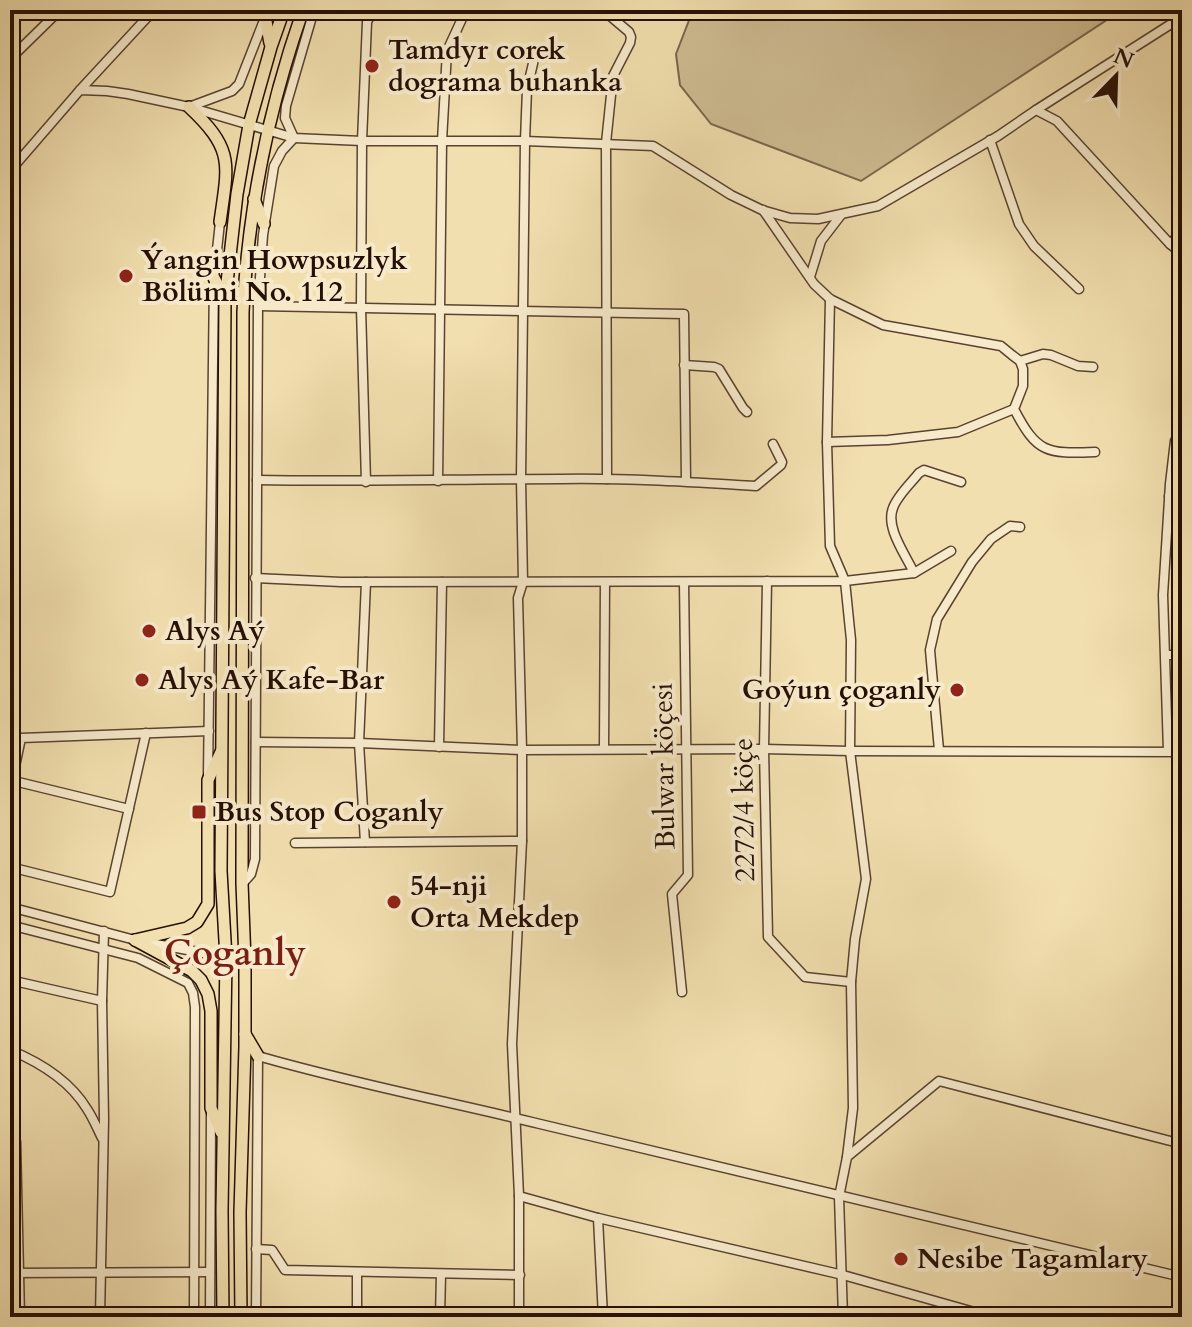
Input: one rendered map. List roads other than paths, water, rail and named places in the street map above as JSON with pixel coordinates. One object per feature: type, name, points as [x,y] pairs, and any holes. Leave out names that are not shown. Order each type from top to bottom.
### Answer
[{"type":"main road","points":[[223,1317],[226,958],[221,871],[225,300],[237,194],[249,125],[284,10]]},
{"type":"main road","points":[[241,1317],[240,1212],[245,1034],[242,883],[245,267],[254,199],[269,131],[303,10]]},
{"type":"main road","points":[[266,13],[271,47]]},
{"type":"main road","points":[[189,107],[212,130],[223,152],[226,176],[220,222]]},
{"type":"main road","points":[[220,222],[237,194]]},
{"type":"main road","points":[[254,199],[264,224]]},
{"type":"main road","points":[[214,278],[225,300]]},
{"type":"main road","points":[[135,940],[179,931],[197,922],[208,904],[208,780],[223,748]]},
{"type":"main road","points":[[208,846],[221,871]]},
{"type":"main road","points":[[135,940],[192,971],[208,994],[211,1011],[211,1108],[223,1137]]},
{"type":"main road","points":[[211,1056],[225,1022]]},
{"type":"main road","points":[[245,1034],[258,1056]]},
{"type":"street","points":[[10,59],[60,10]]},
{"type":"street","points":[[10,171],[154,10]]},
{"type":"street","points":[[294,138],[285,118],[286,106],[314,10]]},
{"type":"street","points":[[366,482],[361,308],[362,141],[367,22],[373,10]]},
{"type":"street","points":[[438,481],[442,141],[447,51],[466,10]]},
{"type":"street","points":[[603,10],[631,37],[613,76],[606,143],[607,479]]},
{"type":"street","points":[[189,107],[232,91],[239,84],[266,13]]},
{"type":"street","points":[[80,90],[128,94],[189,107],[294,138],[653,146],[731,195],[762,210],[790,218],[818,219],[878,206],[990,140],[1182,17]]},
{"type":"street","points":[[519,1317],[519,1196],[512,1044],[522,841],[518,598],[523,582],[521,479],[525,141],[527,89],[535,55]]},
{"type":"street","points":[[1036,110],[1057,121],[1182,254]]},
{"type":"street","points":[[242,883],[251,874],[255,859],[258,306],[264,224],[274,166],[294,138]]},
{"type":"street","points":[[990,140],[1019,224],[1034,246],[1079,289]]},
{"type":"street","points":[[762,210],[814,284],[830,299],[883,325],[1001,346],[1020,361],[1023,369],[1023,386],[1014,409],[958,432],[888,440],[827,442]]},
{"type":"street","points":[[810,277],[821,241],[841,215]]},
{"type":"street","points":[[208,780],[214,278],[220,222]]},
{"type":"street","points":[[1170,244],[1182,232]]},
{"type":"street","points":[[830,299],[827,442],[830,546],[845,581],[851,640],[850,751],[866,879],[851,982],[853,1108],[839,1197],[843,1317]]},
{"type":"street","points":[[258,306],[684,314],[686,481]]},
{"type":"street","points":[[1020,361],[1043,354],[1078,366],[1093,367]]},
{"type":"street","points":[[684,365],[719,369],[747,412]]},
{"type":"street","points":[[1014,409],[1031,439],[1048,450],[1062,454],[1095,452]]},
{"type":"street","points":[[1168,751],[1163,595],[1175,441],[1182,430]]},
{"type":"street","points":[[257,480],[607,479],[756,486],[781,465],[773,444]]},
{"type":"street","points":[[914,573],[894,533],[891,522],[893,505],[924,470],[961,482]]},
{"type":"street","points":[[1169,496],[1182,496]]},
{"type":"street","points":[[939,750],[930,650],[937,619],[972,562],[991,539],[1010,526],[1020,527]]},
{"type":"street","points":[[255,578],[366,582],[845,581],[914,573],[951,551]]},
{"type":"street","name":"2272/4 köçe","points":[[767,581],[764,749],[768,937],[805,977],[851,982]]},
{"type":"street","points":[[365,842],[359,743],[366,582]]},
{"type":"street","points":[[439,747],[442,582]]},
{"type":"street","points":[[604,748],[605,582]]},
{"type":"street","name":"Bulwar köçesi","points":[[682,992],[672,894],[688,875],[684,582]]},
{"type":"street","points":[[1166,655],[1182,655]]},
{"type":"street","points":[[129,809],[11,780],[21,738],[209,731]]},
{"type":"street","points":[[10,867],[110,892],[146,733]]},
{"type":"street","points":[[256,742],[522,750],[1182,752]]},
{"type":"street","points":[[295,843],[522,841]]},
{"type":"street","points":[[10,907],[135,940],[245,961]]},
{"type":"street","points":[[10,925],[138,958],[188,983],[193,993],[194,1317]]},
{"type":"street","points":[[100,1317],[104,931]]},
{"type":"street","points":[[10,980],[102,1001]]},
{"type":"street","points":[[10,1050],[50,1071],[74,1091],[87,1108],[103,1140]]},
{"type":"street","points":[[256,1317],[258,1056],[301,1069],[1182,1277]]},
{"type":"street","points":[[847,1157],[939,1081],[1182,1144]]},
{"type":"street","points":[[210,1317],[211,1108]]},
{"type":"street","points":[[10,1135],[16,1142],[15,1273],[20,1317]]},
{"type":"street","points":[[519,1196],[598,1218],[843,1275],[992,1317]]},
{"type":"street","points":[[598,1218],[603,1317]]},
{"type":"street","points":[[256,1249],[272,1250],[285,1270],[520,1275]]},
{"type":"street","points":[[15,1273],[210,1272]]},
{"type":"street","points":[[357,1272],[357,1317]]},
{"type":"street","points":[[440,1317],[441,1274]]},
{"type":"place","name":"Tamdyr corek dograma buhanka","points":[[372,66]]},
{"type":"place","name":"Ýangin Howpsuzlyk Bölümi No. 112","points":[[126,276]]},
{"type":"place","name":"Alys Aý","points":[[149,631]]},
{"type":"place","name":"Alys Aý Kafe-Bar","points":[[142,680]]},
{"type":"place","name":"Goýun çoganly","points":[[957,690]]},
{"type":"place","name":"Bus Stop Coganly","points":[[199,812]]},
{"type":"place","name":"54-nji Orta Mekdep","points":[[394,902]]},
{"type":"place","name":"Nesibe Tagamlary","points":[[901,1259]]},
{"type":"district","name":"Çoganly","points":[[235,953]]}]
